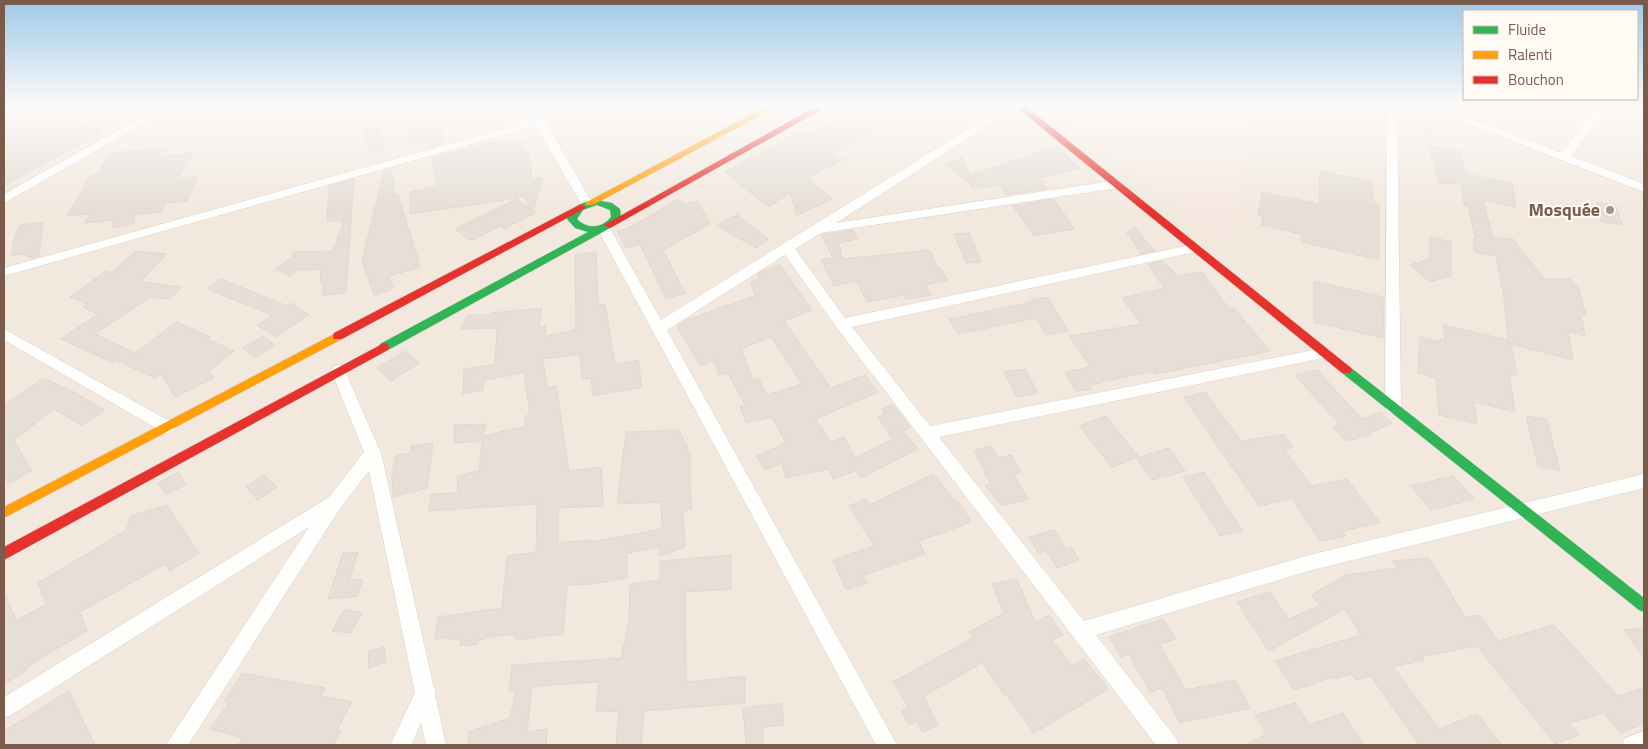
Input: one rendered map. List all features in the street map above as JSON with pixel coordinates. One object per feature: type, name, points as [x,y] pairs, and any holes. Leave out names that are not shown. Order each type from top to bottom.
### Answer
[{"type":"street","points":[[4,200],[108,141]]},
{"type":"street","points":[[4,272],[470,141]]},
{"type":"street","points":[[545,141],[584,206]]},
{"type":"street","points":[[4,513],[708,141]]},
{"type":"street","points":[[4,554],[761,141]]},
{"type":"street","points":[[658,329],[957,141]]},
{"type":"street","points":[[1063,141],[1324,353],[1644,606]]},
{"type":"street","points":[[1392,141],[1393,408]]},
{"type":"street","points":[[1519,141],[1644,188]]},
{"type":"street","points":[[1564,158],[1576,141]]},
{"type":"street","points":[[815,230],[1117,184]]},
{"type":"street","points":[[600,203],[612,206],[617,213],[616,217],[606,226],[589,230],[577,226],[572,219],[576,211],[584,206],[600,203]]},
{"type":"street","points":[[606,226],[658,329],[888,745]]},
{"type":"street","points":[[787,248],[842,324],[1169,745]]},
{"type":"street","points":[[842,324],[1195,248]]},
{"type":"street","points":[[4,334],[167,427]]},
{"type":"street","points":[[926,433],[1324,353]]},
{"type":"street","points":[[338,371],[373,453],[408,619],[426,690],[436,745]]},
{"type":"street","points":[[176,745],[335,502],[373,453]]},
{"type":"street","points":[[1081,631],[1308,563],[1644,482]]},
{"type":"street","points":[[4,708],[335,502]]},
{"type":"street","points":[[400,745],[426,690]]},
{"type":"street","points":[[1632,745],[1644,741]]},
{"type":"shaded area","points":[[4,141],[1644,141],[1644,745],[4,745]]},
{"type":"shaded area","points":[[1095,141],[1247,141],[1232,248]]},
{"type":"building","points":[[4,141],[86,141],[4,186]]},
{"type":"building","points":[[367,141],[382,141],[385,150],[370,153]]},
{"type":"building","points":[[410,141],[442,141],[442,144],[430,147],[428,141],[410,144]]},
{"type":"building","points":[[501,141],[502,144],[522,141],[523,151],[529,150],[532,179],[543,178],[533,210],[535,212],[531,216],[505,229],[500,226],[473,240],[469,240],[455,229],[516,199],[528,207],[525,197],[410,214],[410,192],[437,186],[432,157]]},
{"type":"building","points":[[781,141],[856,141],[834,155],[843,160],[808,178],[833,199],[797,215],[790,193],[768,207],[725,172]]},
{"type":"building","points":[[1429,146],[1459,151],[1467,174],[1512,183],[1516,207],[1483,200],[1493,238],[1513,239],[1544,279],[1570,279],[1579,289],[1586,316],[1581,315],[1585,336],[1568,331],[1573,360],[1511,344],[1517,375],[1509,374],[1515,412],[1474,402],[1477,424],[1439,415],[1436,378],[1418,373],[1420,337],[1440,342],[1440,339],[1445,341],[1443,325],[1508,340],[1504,298],[1496,256],[1475,252],[1473,238],[1476,239],[1468,206],[1464,205],[1461,184],[1439,183]]},
{"type":"building","points":[[1056,147],[1080,168],[1039,178],[1047,189],[1006,195],[999,185],[979,188],[970,176],[975,188],[946,164],[963,158],[970,175]]},
{"type":"building","points":[[169,148],[155,157],[192,153],[178,179],[198,176],[187,201],[166,203],[161,212],[135,214],[134,223],[113,228],[114,220],[84,223],[90,214],[67,216],[91,175],[98,174],[109,153]]},
{"type":"building","points":[[391,169],[395,184],[393,195],[398,194],[420,267],[389,276],[393,289],[374,295],[362,261],[384,171]]},
{"type":"building","points":[[1320,171],[1372,182],[1373,202],[1379,204],[1379,260],[1302,242],[1301,234],[1262,225],[1263,216],[1258,215],[1262,192],[1319,204]]},
{"type":"building","points":[[354,179],[346,292],[323,296],[324,282],[320,283],[321,269],[297,270],[290,276],[275,269],[291,258],[294,252],[333,251],[344,221],[327,221],[329,186]]},
{"type":"building","points":[[678,199],[685,204],[697,201],[710,224],[663,250],[685,293],[666,299],[640,244],[626,248],[617,231],[629,228]]},
{"type":"building","points":[[1054,199],[1074,229],[1034,236],[1013,206]]},
{"type":"building","points":[[1596,202],[1616,206],[1622,225],[1601,221]]},
{"type":"building","points":[[737,215],[768,239],[756,248],[716,225]]},
{"type":"building","points":[[43,222],[39,256],[33,258],[21,254],[11,256],[15,235],[20,225]]},
{"type":"building","points":[[1134,227],[1155,251],[1141,254],[1127,233]]},
{"type":"building","points":[[853,230],[857,239],[839,243],[842,259],[930,250],[937,267],[940,267],[948,280],[926,285],[931,295],[906,299],[904,295],[867,302],[857,281],[834,286],[821,260],[833,258],[822,235]]},
{"type":"building","points":[[969,233],[981,262],[966,263],[954,234]]},
{"type":"building","points":[[1430,237],[1451,242],[1451,276],[1430,282],[1410,265],[1430,259]]},
{"type":"building","points":[[136,251],[167,254],[140,282],[182,287],[170,299],[150,297],[95,334],[135,353],[177,322],[210,337],[207,339],[234,351],[209,371],[214,378],[175,397],[161,374],[155,378],[116,360],[113,363],[61,339],[98,314],[83,307],[88,304],[70,297],[106,271],[111,273]]},
{"type":"building","points":[[596,252],[598,305],[605,304],[615,365],[638,360],[642,387],[593,396],[591,378],[582,379],[580,354],[543,359],[547,388],[556,386],[569,471],[601,467],[603,506],[558,508],[558,543],[592,540],[591,542],[662,529],[661,502],[617,504],[626,432],[679,430],[690,454],[692,509],[683,511],[685,547],[660,556],[660,547],[627,553],[627,578],[593,584],[567,585],[563,634],[515,640],[516,634],[491,637],[478,640],[478,644],[460,646],[461,638],[449,640],[449,637],[435,639],[438,617],[502,608],[507,556],[536,552],[537,504],[428,511],[432,494],[458,493],[457,476],[479,471],[482,441],[455,443],[454,425],[486,424],[483,436],[525,426],[525,416],[530,415],[524,373],[484,380],[483,390],[463,394],[464,369],[495,364],[497,328],[461,329],[467,315],[490,315],[491,313],[542,308],[539,327],[545,326],[546,336],[576,330],[575,255]]},
{"type":"building","points":[[1163,261],[1178,276],[1202,272],[1229,309],[1234,308],[1270,351],[1155,374],[1153,371],[1138,374],[1090,385],[1092,389],[1076,391],[1065,372],[1090,367],[1070,336],[1141,324],[1122,298],[1164,288],[1148,264]]},
{"type":"building","points":[[780,265],[812,310],[784,321],[831,388],[865,375],[878,392],[816,419],[830,442],[844,437],[855,458],[893,439],[878,418],[884,413],[882,409],[893,405],[911,428],[903,431],[918,449],[861,478],[855,471],[833,479],[829,469],[786,478],[782,463],[765,470],[756,456],[786,443],[772,417],[746,423],[740,406],[745,405],[728,373],[719,375],[714,360],[700,366],[677,326],[686,320],[755,296],[751,282],[760,279],[757,275]],"holes":[[[771,337],[802,384],[767,395],[758,378],[753,380],[741,349]]]},
{"type":"building","points":[[221,279],[287,306],[291,303],[309,315],[276,337],[257,325],[272,315],[207,289]]},
{"type":"building","points":[[1314,281],[1383,297],[1384,338],[1314,322]]},
{"type":"building","points":[[1048,297],[1068,331],[1046,335],[1036,318],[958,334],[950,319],[1032,302],[1031,300]]},
{"type":"building","points":[[263,336],[275,345],[255,358],[243,348]]},
{"type":"building","points":[[405,351],[419,363],[391,381],[377,368]]},
{"type":"building","points":[[1025,369],[1038,393],[1017,397],[1004,372]]},
{"type":"building","points":[[1317,370],[1362,419],[1380,412],[1392,423],[1370,433],[1371,435],[1346,441],[1333,427],[1340,425],[1295,375]]},
{"type":"building","points":[[43,378],[74,392],[104,410],[82,426],[54,409],[14,440],[31,470],[11,483],[4,479],[4,406]]},
{"type":"building","points":[[1205,392],[1241,441],[1284,434],[1293,447],[1284,449],[1311,486],[1347,479],[1380,523],[1342,531],[1346,536],[1320,541],[1292,499],[1259,506],[1184,397]]},
{"type":"building","points":[[1106,416],[1139,457],[1137,458],[1169,448],[1185,471],[1152,480],[1136,458],[1112,467],[1079,426]]},
{"type":"building","points":[[1526,416],[1547,420],[1560,471],[1538,466]]},
{"type":"building","points":[[433,443],[427,488],[393,497],[392,475],[396,455],[410,453],[411,446]]},
{"type":"building","points":[[991,446],[998,458],[1012,455],[1021,472],[1014,474],[1028,499],[1002,506],[985,486],[991,485],[974,450]]},
{"type":"building","points":[[178,472],[186,484],[166,495],[158,483]]},
{"type":"building","points":[[1204,472],[1243,531],[1220,536],[1183,477]]},
{"type":"building","points":[[933,474],[956,502],[958,501],[971,522],[919,541],[925,554],[863,575],[867,583],[846,590],[833,560],[874,546],[849,506],[866,499],[870,505]]},
{"type":"building","points":[[264,475],[277,487],[258,500],[246,487]]},
{"type":"building","points":[[1453,476],[1474,499],[1431,510],[1411,486]]},
{"type":"building","points":[[167,505],[199,553],[170,571],[165,564],[80,612],[87,631],[26,667],[27,670],[4,684],[4,591],[16,621],[46,604],[38,583],[127,530],[130,516]]},
{"type":"building","points":[[1055,530],[1066,549],[1071,547],[1079,560],[1057,568],[1046,551],[1038,553],[1029,537]]},
{"type":"building","points":[[358,552],[349,580],[362,579],[358,596],[328,599],[343,553]]},
{"type":"building","points":[[731,555],[731,589],[685,592],[686,682],[745,676],[745,703],[644,711],[641,745],[616,745],[619,711],[596,712],[599,682],[532,686],[527,732],[547,729],[546,745],[469,745],[468,732],[510,718],[516,691],[509,692],[512,665],[621,658],[629,622],[630,584],[660,580],[660,561]]},
{"type":"building","points":[[1429,558],[1465,617],[1480,615],[1498,641],[1554,625],[1618,696],[1644,688],[1644,723],[1621,733],[1603,713],[1569,723],[1579,735],[1555,744],[1477,646],[1422,656],[1424,660],[1393,667],[1439,729],[1477,714],[1502,745],[1419,745],[1371,676],[1356,680],[1351,674],[1334,679],[1332,677],[1294,690],[1275,661],[1361,635],[1345,609],[1269,651],[1237,602],[1270,592],[1289,619],[1321,605],[1311,595],[1346,575],[1397,568],[1393,561]]},
{"type":"building","points":[[1017,579],[1035,622],[1049,615],[1063,635],[1052,640],[1072,666],[1084,659],[1108,689],[1034,733],[982,663],[924,696],[938,726],[922,732],[917,721],[908,725],[902,711],[909,708],[893,682],[973,638],[969,632],[1004,613],[992,584]]},
{"type":"building","points":[[344,610],[362,613],[351,633],[332,631]]},
{"type":"building","points":[[1163,619],[1176,639],[1159,644],[1186,690],[1235,680],[1250,708],[1179,723],[1163,688],[1150,692],[1129,654],[1121,657],[1109,637]]},
{"type":"building","points":[[1644,628],[1644,657],[1624,630]]},
{"type":"building","points":[[384,646],[386,662],[369,668],[368,652]]},
{"type":"building","points":[[242,673],[325,688],[321,696],[352,702],[337,730],[341,731],[334,745],[239,745],[242,738],[210,729],[229,703],[224,702]]},
{"type":"building","points":[[69,691],[95,745],[4,745],[4,731]]},
{"type":"building","points":[[782,703],[784,725],[763,727],[763,745],[746,745],[743,708]]},
{"type":"building","points":[[1295,703],[1309,725],[1343,713],[1364,745],[1245,745],[1267,734],[1255,715]]},
{"type":"traffic: fast","points":[[384,347],[609,225],[616,217],[615,209],[603,203],[585,205],[575,213],[572,219],[575,223],[586,229],[603,228]]},
{"type":"traffic: fast","points":[[1346,370],[1644,606]]},
{"type":"traffic: slow","points":[[590,203],[708,141]]},
{"type":"traffic: slow","points":[[4,513],[338,336]]},
{"type":"traffic: jam","points":[[609,225],[761,141]]},
{"type":"traffic: jam","points":[[1062,141],[1346,370]]},
{"type":"traffic: jam","points":[[338,336],[581,207]]},
{"type":"traffic: jam","points":[[4,554],[384,347]]},
{"type":"place","name":"Mosquée","points":[[1610,210]]}]
